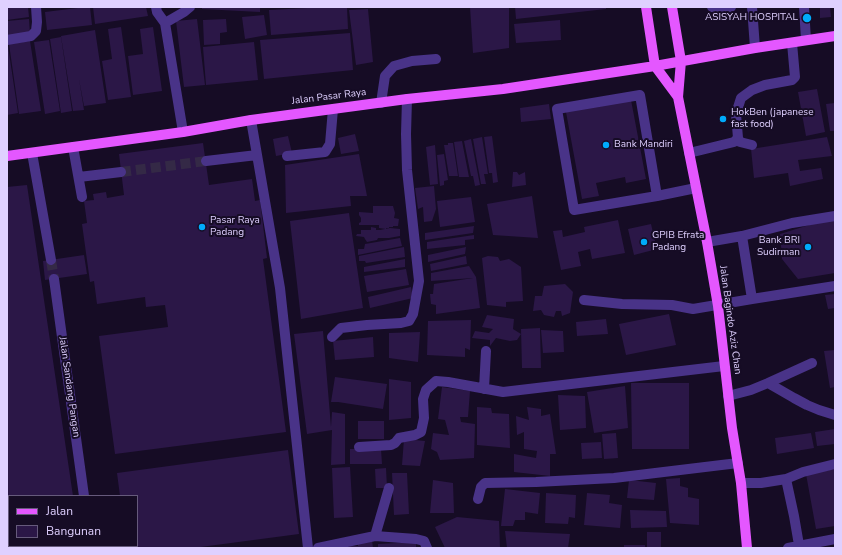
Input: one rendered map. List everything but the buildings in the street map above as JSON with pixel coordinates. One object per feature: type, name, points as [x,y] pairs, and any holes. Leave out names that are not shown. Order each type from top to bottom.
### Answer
[{"type":"main road","points":[[646,7],[655,66],[678,97]]},
{"type":"main road","points":[[672,7],[681,61],[678,97]]},
{"type":"main road","name":"Jalan Pasar Raya","points":[[7,156],[183,132],[251,120],[503,88],[655,66],[755,48],[835,36]]},
{"type":"main road","name":"Jalan Bagindo Aziz Chan","points":[[678,97],[707,242],[718,306],[724,366],[741,484],[747,548]]},
{"type":"street","points":[[7,40],[31,36],[36,30],[36,7]]},
{"type":"street","points":[[156,7],[165,23],[183,132]]},
{"type":"street","points":[[165,23],[190,7]]},
{"type":"street","points":[[712,7],[732,7]]},
{"type":"street","points":[[752,7],[755,48]]},
{"type":"street","points":[[804,7],[806,40]]},
{"type":"street","points":[[752,145],[740,142],[738,138],[736,114],[741,98],[752,90],[765,85],[792,80],[796,77],[792,42]]},
{"type":"street","points":[[381,103],[385,76],[394,66],[412,61],[436,59]]},
{"type":"street","points":[[657,196],[640,95],[557,109],[574,210],[657,196],[696,188]]},
{"type":"street","points":[[332,337],[341,328],[401,323],[409,321],[413,314],[419,281],[407,170],[407,99]]},
{"type":"street","points":[[287,156],[324,152],[330,144],[333,109]]},
{"type":"street","points":[[251,120],[280,288],[308,548]]},
{"type":"street","points":[[689,153],[734,142],[738,138]]},
{"type":"street","points":[[73,147],[82,197]]},
{"type":"street","points":[[32,153],[51,260]]},
{"type":"street","points":[[206,162],[257,155]]},
{"type":"street","points":[[79,177],[121,172]]},
{"type":"street","points":[[707,242],[742,236],[792,223],[835,216]]},
{"type":"street","points":[[742,236],[752,299]]},
{"type":"street","name":"Jalan Sandang Pangan","points":[[54,279],[84,495]]},
{"type":"street","points":[[584,300],[622,304],[672,305],[693,309],[835,286]]},
{"type":"street","points":[[484,389],[486,351]]},
{"type":"street","points":[[728,396],[751,390],[812,363]]},
{"type":"street","points":[[359,447],[391,445],[399,438],[415,435],[421,432],[424,418],[423,398],[426,390],[436,381],[503,392],[724,366]]},
{"type":"street","points":[[768,383],[783,393],[807,405],[835,415]]},
{"type":"street","points":[[478,500],[481,487],[485,483],[614,478],[738,463]]},
{"type":"street","points":[[741,484],[786,478],[835,464]]},
{"type":"street","points":[[786,478],[799,545]]},
{"type":"street","points":[[375,536],[389,488]]},
{"type":"street","points":[[318,548],[375,536],[416,539],[424,542],[427,548]]},
{"type":"street","points":[[788,548],[835,539]]},
{"type":"tunnel","points":[[121,172],[206,161]]},
{"type":"tunnel","points":[[51,260],[54,279]]},
{"type":"place","name":"ASISYAH HOSPITAL","points":[[807,18]]},
{"type":"place","name":"HokBen (japanese fast food)","points":[[723,119]]},
{"type":"place","name":"Bank Mandiri","points":[[606,145]]},
{"type":"place","name":"Pasar Raya Padang","points":[[202,227]]},
{"type":"place","name":"GPIB Efrata Padang","points":[[644,242]]},
{"type":"place","name":"Bank BRI Sudirman","points":[[808,247]]}]
